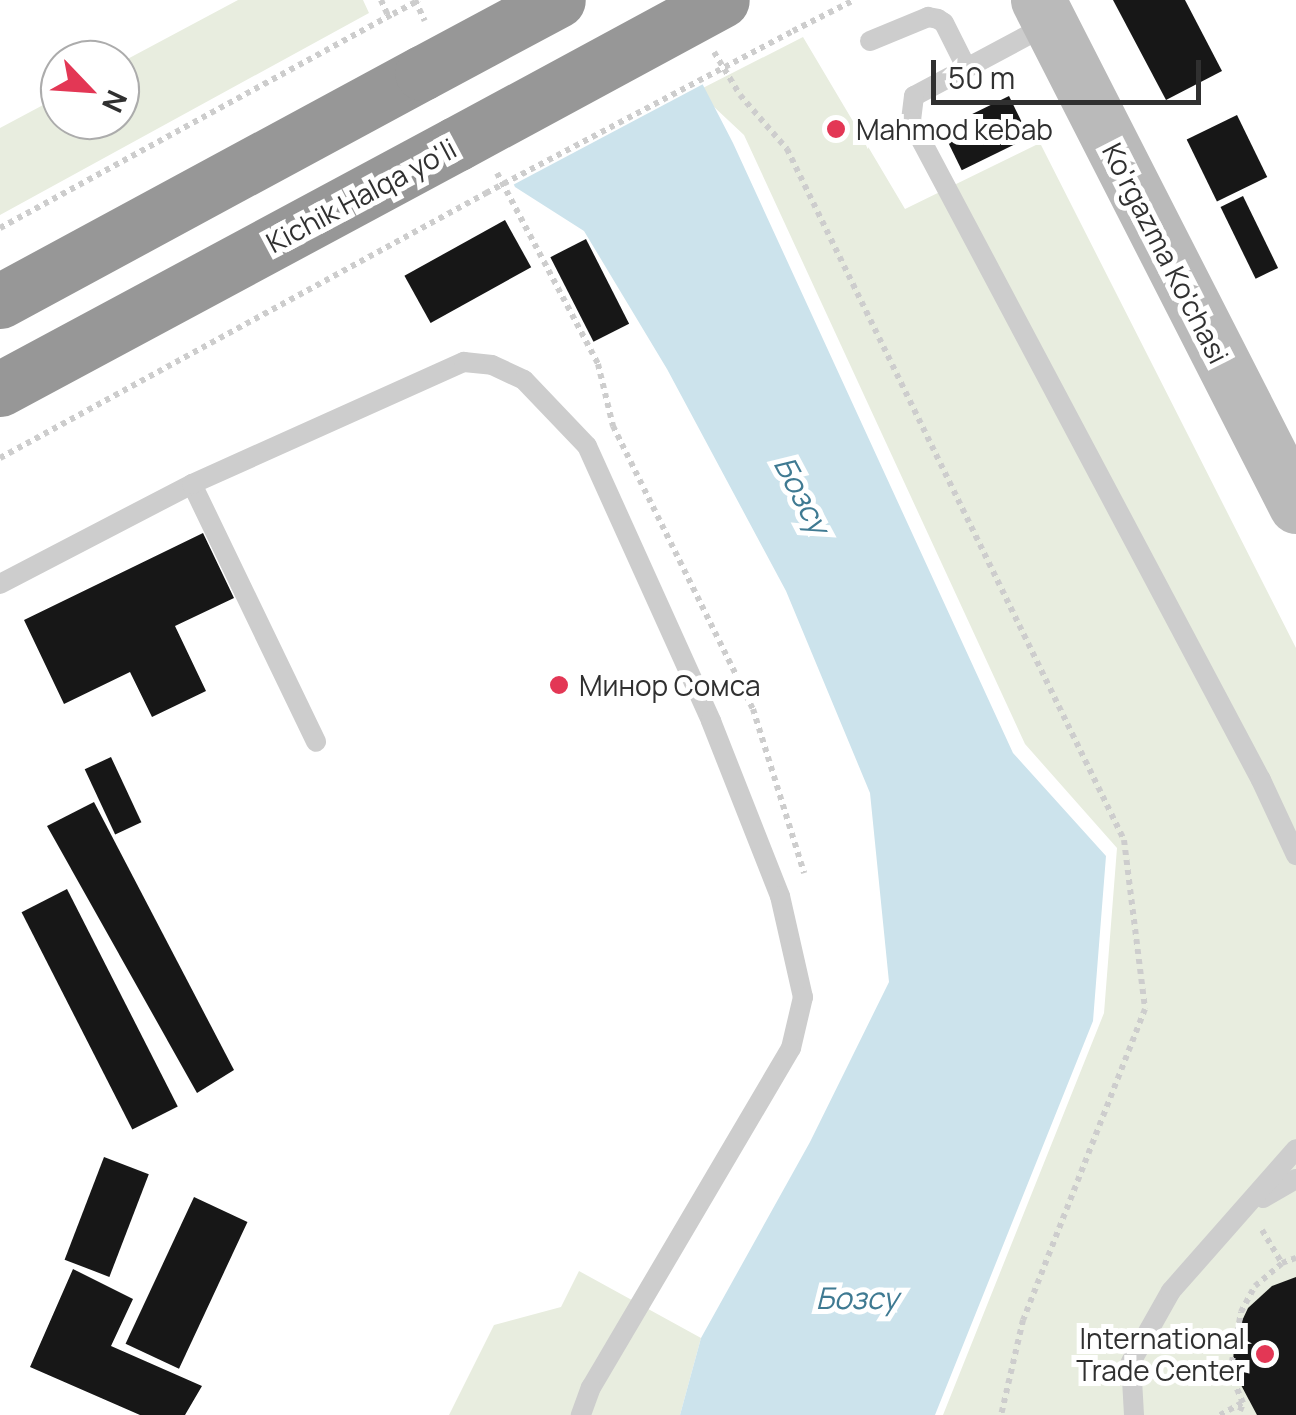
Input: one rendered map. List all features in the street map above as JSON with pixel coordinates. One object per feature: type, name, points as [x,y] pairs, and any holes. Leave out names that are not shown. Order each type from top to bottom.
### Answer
[{"type":"highway","points":[[0,302],[426,53],[558,0]]},
{"type":"highway","name":"Kichik Halqa yo'li","points":[[0,389],[475,156],[717,24]]},
{"type":"street","name":"Ko'rgazma Ko'chasi","points":[[1043,12],[1296,506]]},
{"type":"lane","points":[[1043,12],[966,68],[914,96],[911,121],[1262,780],[1296,855]]},
{"type":"lane","points":[[870,41],[928,17],[938,19],[944,23],[966,68]]},
{"type":"lane","points":[[0,584],[192,484],[464,362],[492,366],[524,380],[587,446],[712,722],[780,896],[802,996],[791,1048],[591,1387],[580,1415]]},
{"type":"lane","points":[[192,484],[316,742]]},
{"type":"lane","points":[[1134,1415],[1132,1362],[1171,1291],[1296,1149]]},
{"type":"lane","points":[[1248,1208],[1296,1179]]},
{"type":"path","points":[[381,0],[390,15]]},
{"type":"path","points":[[0,228],[417,0],[426,53]]},
{"type":"path","points":[[0,458],[486,193],[854,0]]},
{"type":"path","points":[[717,24],[740,95],[787,149],[1124,840],[1144,1009],[1023,1320],[1001,1415]]},
{"type":"path","points":[[475,156],[598,364],[613,426],[753,709],[806,876],[780,896]]},
{"type":"path","points":[[1248,1208],[1282,1263]]},
{"type":"path","points":[[1220,1415],[1241,1406],[1230,1372],[1232,1343],[1256,1286],[1282,1263],[1296,1258]]},
{"type":"path","points":[[1150,1328],[1232,1343]]},
{"type":"shaded area","points":[[238,0],[363,0],[369,13],[140,138],[140,52]]},
{"type":"shaded area","points":[[803,37],[905,209],[1040,143],[1296,648],[1296,1415],[943,1415],[1104,1013],[1117,848],[1025,744],[744,135],[697,91]]},
{"type":"shaded area","points":[[40,107],[40,140],[137,140],[0,215],[0,128]]},
{"type":"shaded area","points":[[579,1271],[701,1338],[680,1415],[449,1415],[494,1325],[561,1307]]},
{"type":"water","name":"Бозсу","points":[[424,0],[659,0],[733,143],[1013,753],[1106,856],[1093,1021],[935,1415],[680,1415],[701,1338],[810,1142],[889,982],[870,793],[786,591],[667,369],[584,231],[515,187]]},
{"type":"pier","points":[[419,0],[665,0],[707,82],[509,187]]},
{"type":"building","points":[[1113,0],[1185,0],[1222,71],[1166,100]]},
{"type":"building","points":[[1009,96],[1029,137],[962,170],[942,129]]},
{"type":"building","points":[[1237,115],[1267,177],[1217,202],[1187,140]]},
{"type":"building","points":[[1243,196],[1278,268],[1256,279],[1221,207]]},
{"type":"building","points":[[505,220],[531,267],[431,323],[404,276]]},
{"type":"building","points":[[586,239],[629,324],[593,342],[550,257]]},
{"type":"building","points":[[203,533],[234,598],[175,626],[206,691],[152,717],[130,672],[64,704],[24,620]]},
{"type":"building","points":[[111,757],[141,822],[115,835],[85,769]]},
{"type":"building","points":[[94,802],[234,1070],[197,1093],[47,826]]},
{"type":"building","points":[[67,889],[178,1106],[132,1130],[22,912]]},
{"type":"building","points":[[104,1157],[149,1174],[109,1277],[65,1260]]},
{"type":"building","points":[[194,1197],[247,1222],[179,1369],[126,1344]]},
{"type":"building","points":[[73,1269],[133,1299],[111,1346],[202,1386],[185,1415],[140,1415],[30,1367]]},
{"type":"building","name":"International Trade Center","points":[[1296,1277],[1296,1415],[1257,1415],[1233,1370],[1234,1338],[1248,1308],[1272,1286]]},
{"type":"place","name":"Mahmod kebab","points":[[836,129]]},
{"type":"place","name":"Минор Сомса","points":[[559,685]]},
{"type":"place","name":"International Trade Center","points":[[1265,1354]]}]
